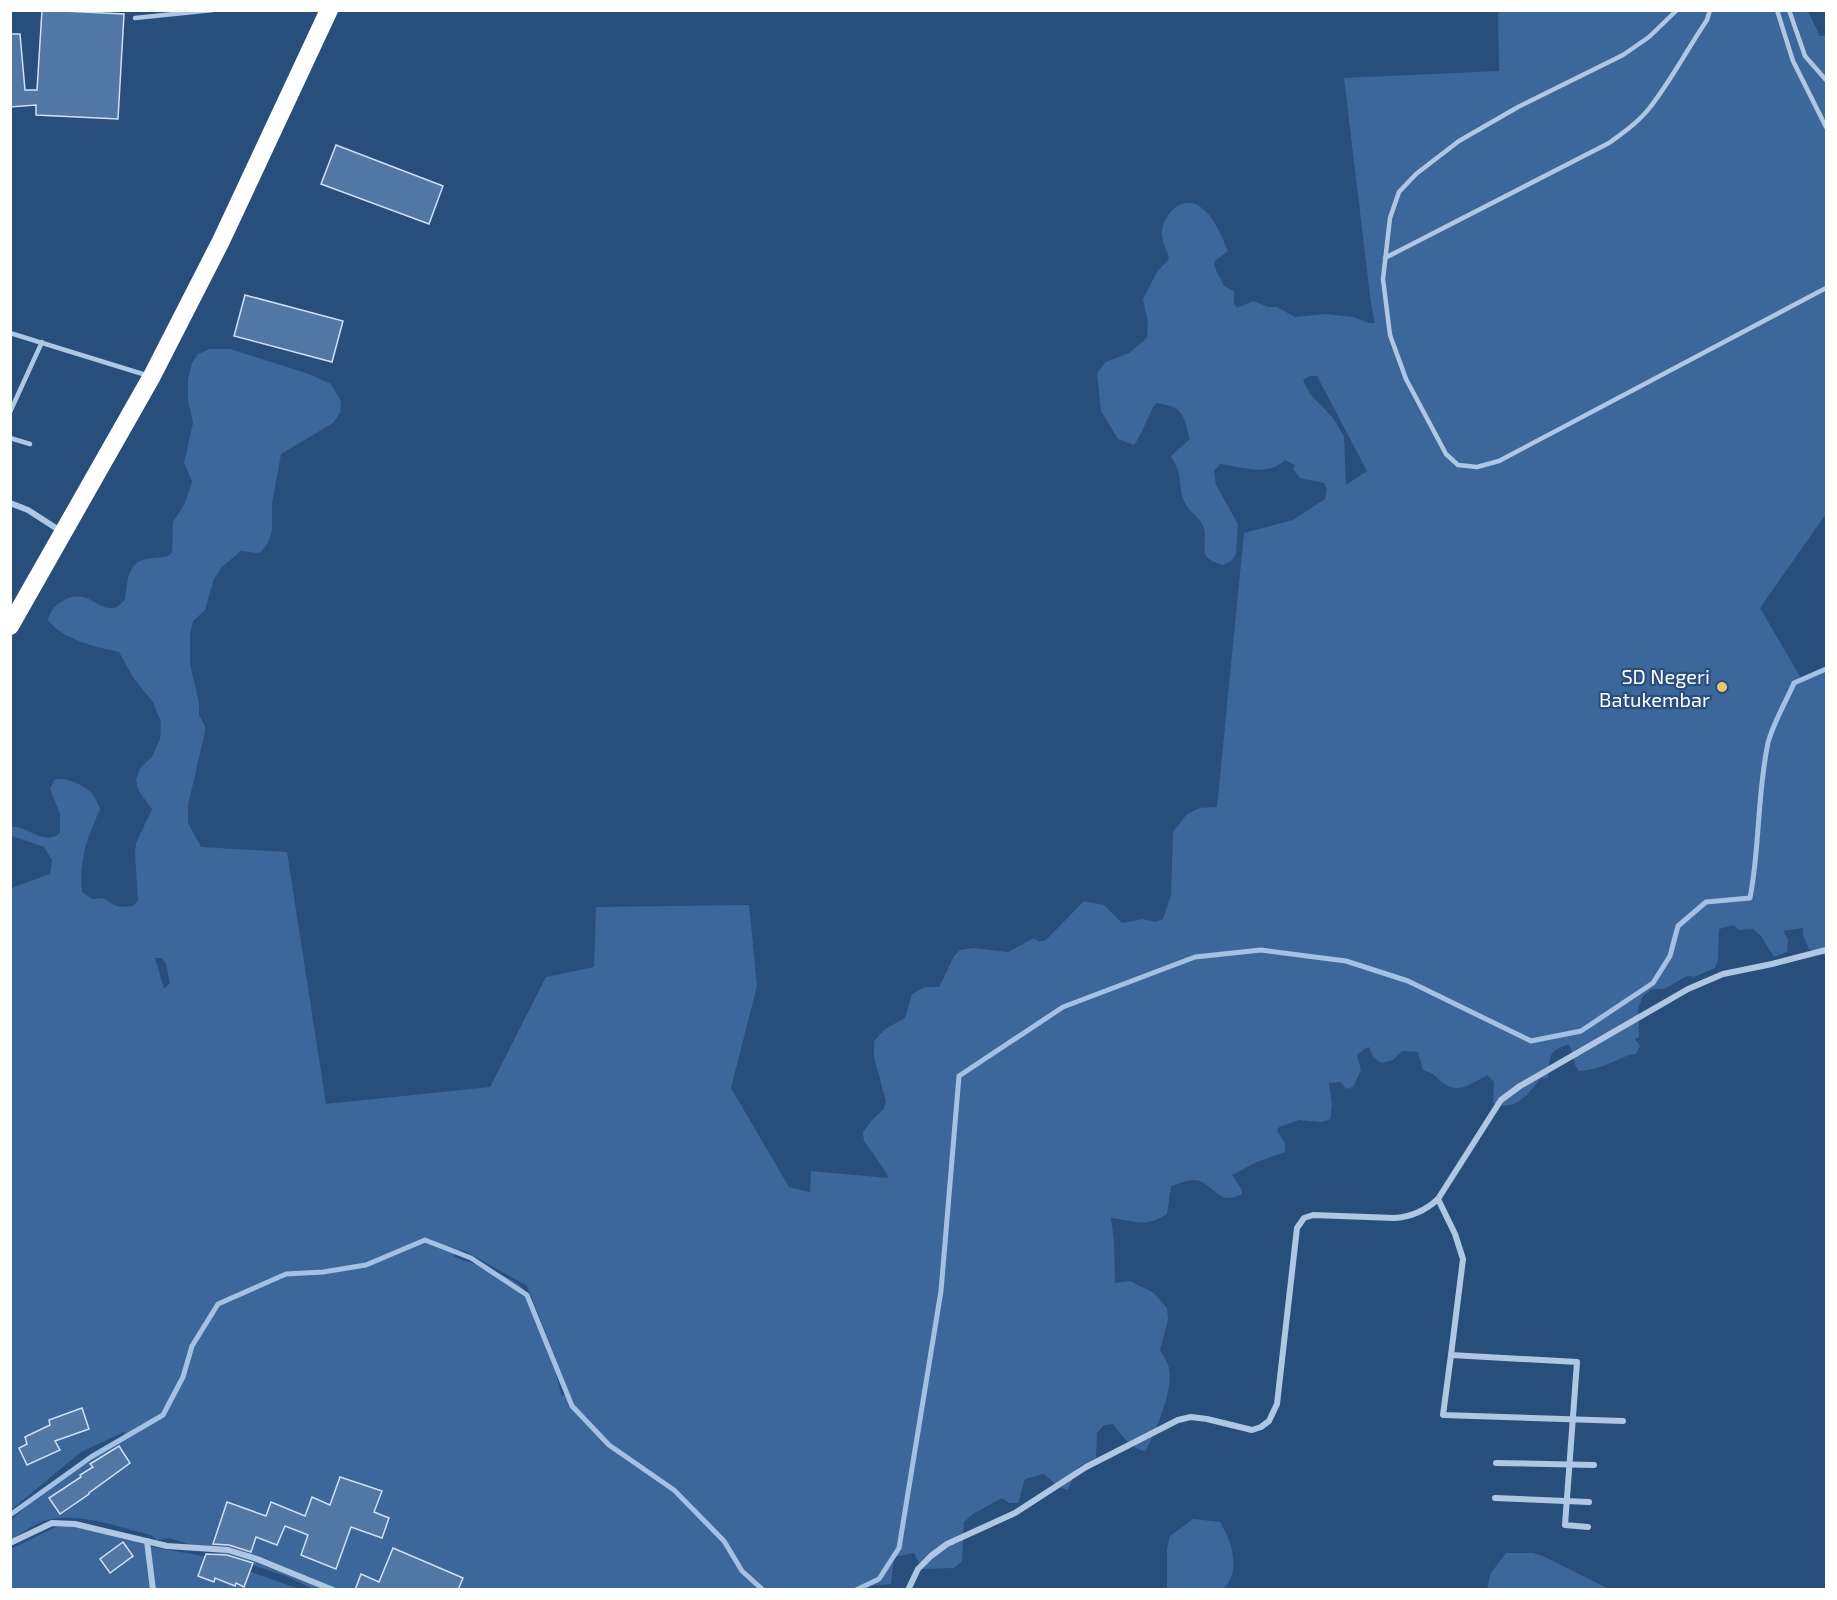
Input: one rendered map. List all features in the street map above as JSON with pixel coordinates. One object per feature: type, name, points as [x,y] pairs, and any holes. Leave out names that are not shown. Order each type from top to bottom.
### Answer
[{"type":"highway","points":[[10,626],[152,376],[221,241],[329,10]]},
{"type":"street","points":[[10,503],[28,510],[63,532]]},
{"type":"street","points":[[908,1590],[918,1569],[930,1556],[947,1545],[1015,1513],[1086,1467],[1178,1420],[1207,1419],[1252,1430],[1269,1421],[1277,1404],[1298,1228],[1304,1218],[1313,1215],[1394,1218],[1407,1217],[1427,1209],[1438,1199],[1501,1100],[1520,1086],[1688,989],[1723,974],[1827,950]]},
{"type":"street","points":[[1438,1199],[1455,1234],[1463,1259],[1443,1415],[1623,1420]]},
{"type":"street","points":[[1450,1355],[1577,1362],[1565,1525],[1588,1527]]},
{"type":"street","points":[[1496,1463],[1594,1465]]},
{"type":"street","points":[[1495,1498],[1589,1502]]},
{"type":"street","points":[[10,1543],[43,1527],[61,1523],[75,1524],[167,1546],[228,1550],[257,1559],[333,1590]]},
{"type":"street","points":[[147,1541],[153,1590]]},
{"type":"lane","points":[[135,18],[213,10]]},
{"type":"lane","points":[[1677,10],[1649,37],[1623,55],[1518,107],[1469,135],[1416,174],[1399,192],[1390,218],[1383,279],[1390,335],[1406,379],[1446,454],[1458,465],[1477,467],[1499,460],[1827,288]]},
{"type":"lane","points":[[1385,258],[1609,143],[1631,127],[1650,108],[1671,77],[1707,20],[1710,10]]},
{"type":"lane","points":[[1777,10],[1793,61],[1827,127]]},
{"type":"lane","points":[[1789,10],[1805,56],[1827,80]]},
{"type":"lane","points":[[10,333],[152,376]]},
{"type":"lane","points":[[10,412],[42,342]]},
{"type":"lane","points":[[10,438],[30,444]]},
{"type":"shaded area","points":[[1504,11],[1808,11],[1820,36],[1826,36],[1826,514],[1760,608],[1801,678],[1820,669],[1826,670],[1826,957],[1822,953],[1809,949],[1803,935],[1803,928],[1783,931],[1788,939],[1787,952],[1774,957],[1761,936],[1753,929],[1738,930],[1734,925],[1719,929],[1718,960],[1715,968],[1694,977],[1687,976],[1664,989],[1652,989],[1643,996],[1638,1009],[1639,1037],[1635,1039],[1640,1046],[1636,1054],[1601,1067],[1579,1071],[1569,1044],[1553,1052],[1548,1078],[1541,1078],[1521,1100],[1508,1105],[1493,1103],[1494,1082],[1487,1075],[1471,1084],[1454,1088],[1423,1070],[1418,1052],[1402,1051],[1393,1060],[1381,1063],[1373,1057],[1369,1047],[1366,1048],[1357,1055],[1361,1070],[1353,1087],[1346,1089],[1340,1082],[1329,1083],[1332,1106],[1330,1119],[1322,1122],[1299,1120],[1279,1127],[1277,1131],[1285,1143],[1285,1152],[1257,1162],[1232,1175],[1242,1190],[1242,1194],[1227,1198],[1201,1181],[1188,1181],[1171,1186],[1167,1214],[1159,1219],[1139,1222],[1111,1218],[1115,1283],[1130,1281],[1154,1293],[1167,1308],[1168,1320],[1160,1350],[1169,1368],[1169,1387],[1150,1443],[1146,1451],[1140,1450],[1127,1441],[1113,1424],[1104,1425],[1097,1433],[1096,1458],[1077,1468],[1068,1490],[1059,1487],[1044,1474],[1025,1479],[1018,1503],[1009,1503],[1002,1498],[973,1514],[964,1522],[962,1561],[954,1568],[922,1569],[914,1553],[894,1557],[891,1584],[866,1586],[864,1590],[315,1590],[286,1576],[169,1538],[157,1540],[151,1535],[84,1519],[57,1518],[44,1521],[11,1540],[11,1520],[35,1499],[114,1444],[125,1440],[124,1432],[81,1452],[11,1510],[10,892],[14,887],[50,874],[52,860],[44,847],[12,836],[11,827],[17,827],[42,837],[54,837],[60,833],[60,814],[50,789],[54,780],[64,779],[80,785],[93,795],[100,809],[85,849],[81,880],[82,892],[92,899],[104,898],[121,907],[133,906],[138,901],[136,843],[152,809],[138,790],[136,780],[140,768],[152,757],[160,739],[161,722],[153,702],[134,679],[119,652],[71,638],[54,627],[48,620],[57,605],[74,596],[105,607],[117,607],[125,600],[130,571],[138,562],[166,557],[172,553],[173,522],[185,503],[192,481],[184,463],[193,423],[188,401],[188,379],[192,363],[198,354],[210,349],[230,349],[309,374],[331,384],[341,401],[340,413],[333,423],[281,454],[272,504],[272,530],[268,543],[261,552],[241,551],[222,567],[214,579],[205,610],[193,621],[190,633],[190,664],[199,703],[199,715],[205,726],[205,732],[188,805],[188,823],[201,847],[287,852],[326,1104],[490,1087],[546,977],[594,967],[596,907],[749,905],[757,986],[731,1088],[789,1187],[810,1192],[811,1171],[888,1178],[864,1141],[863,1132],[884,1109],[886,1101],[874,1058],[874,1041],[885,1029],[905,1018],[912,994],[925,987],[939,987],[954,956],[960,950],[973,948],[1008,952],[1034,938],[1039,942],[1046,940],[1084,901],[1104,905],[1122,923],[1142,919],[1156,922],[1163,919],[1171,895],[1173,832],[1187,814],[1200,808],[1217,807],[1244,533],[1293,520],[1325,499],[1327,489],[1324,483],[1300,478],[1293,469],[1295,465],[1285,460],[1263,470],[1220,464],[1214,471],[1216,485],[1238,524],[1236,554],[1231,561],[1223,565],[1214,562],[1206,555],[1203,525],[1185,502],[1178,472],[1171,456],[1190,439],[1181,413],[1172,407],[1156,403],[1134,445],[1118,439],[1101,411],[1097,373],[1106,362],[1129,353],[1147,338],[1148,323],[1143,299],[1157,272],[1169,259],[1162,236],[1167,216],[1177,206],[1190,203],[1203,209],[1212,219],[1228,251],[1215,261],[1214,266],[1224,286],[1234,291],[1234,304],[1237,308],[1253,301],[1268,307],[1277,307],[1295,317],[1325,314],[1353,317],[1375,323],[1344,78],[1499,71],[1498,13]],"holes":[[[1310,376],[1317,376],[1367,471],[1346,485],[1344,437],[1333,418],[1310,394],[1303,380]],[[155,958],[162,958],[166,964],[170,983],[164,989]],[[455,1250],[465,1251],[527,1286],[569,1392],[562,1396],[539,1320],[525,1292],[518,1284],[503,1275],[454,1257]]]},
{"type":"shaded area","points":[[1193,1519],[1220,1522],[1226,1534],[1232,1549],[1234,1564],[1230,1579],[1224,1589],[1167,1589],[1167,1548],[1170,1536]]},
{"type":"shaded area","points":[[62,1524],[88,1528],[157,1548],[209,1557],[299,1589],[11,1590],[11,1549]]},
{"type":"shaded area","points":[[1506,1553],[1533,1553],[1545,1557],[1609,1589],[1487,1589],[1491,1573]]},
{"type":"building","points":[[42,10],[124,14],[118,119],[36,115],[36,105],[10,107],[10,34],[20,34],[25,90],[37,90]]},
{"type":"building","points":[[336,145],[443,186],[429,224],[321,184]]},
{"type":"building","points":[[245,295],[343,321],[332,362],[234,336]]},
{"type":"building","points":[[82,1408],[89,1429],[55,1441],[60,1450],[27,1465],[19,1448],[27,1444],[25,1437],[50,1425],[49,1420]]},
{"type":"building","points":[[119,1446],[130,1463],[60,1514],[49,1498],[81,1477],[80,1475],[93,1467],[90,1464]]},
{"type":"building","points":[[340,1477],[382,1491],[374,1512],[389,1518],[382,1538],[351,1527],[336,1569],[301,1555],[308,1535],[285,1526],[277,1545],[256,1537],[251,1552],[229,1545],[213,1544],[227,1502],[266,1516],[271,1502],[305,1516],[312,1497],[330,1505]]},
{"type":"building","points":[[123,1542],[133,1556],[110,1573],[100,1559]]},
{"type":"building","points":[[393,1548],[463,1578],[458,1590],[355,1590],[361,1574],[379,1582]]},
{"type":"building","points":[[206,1554],[227,1555],[253,1563],[244,1587],[215,1578],[214,1582],[198,1576]]},
{"type":"waterway","points":[[856,1590],[879,1579],[899,1548],[941,1291],[959,1076],[1063,1007],[1195,957],[1261,950],[1346,961],[1408,981],[1531,1041],[1581,1031],[1653,983],[1670,956],[1678,926],[1706,902],[1750,898],[1764,762],[1770,735],[1794,683],[1826,669]]},
{"type":"waterway","points":[[10,1515],[91,1457],[163,1415],[183,1377],[192,1346],[218,1304],[286,1274],[323,1272],[366,1265],[425,1240],[471,1258],[527,1295],[572,1406],[609,1445],[674,1490],[724,1541],[742,1571],[763,1590]]},
{"type":"place","name":"SD Negeri Batukembar","points":[[1722,687]]}]
